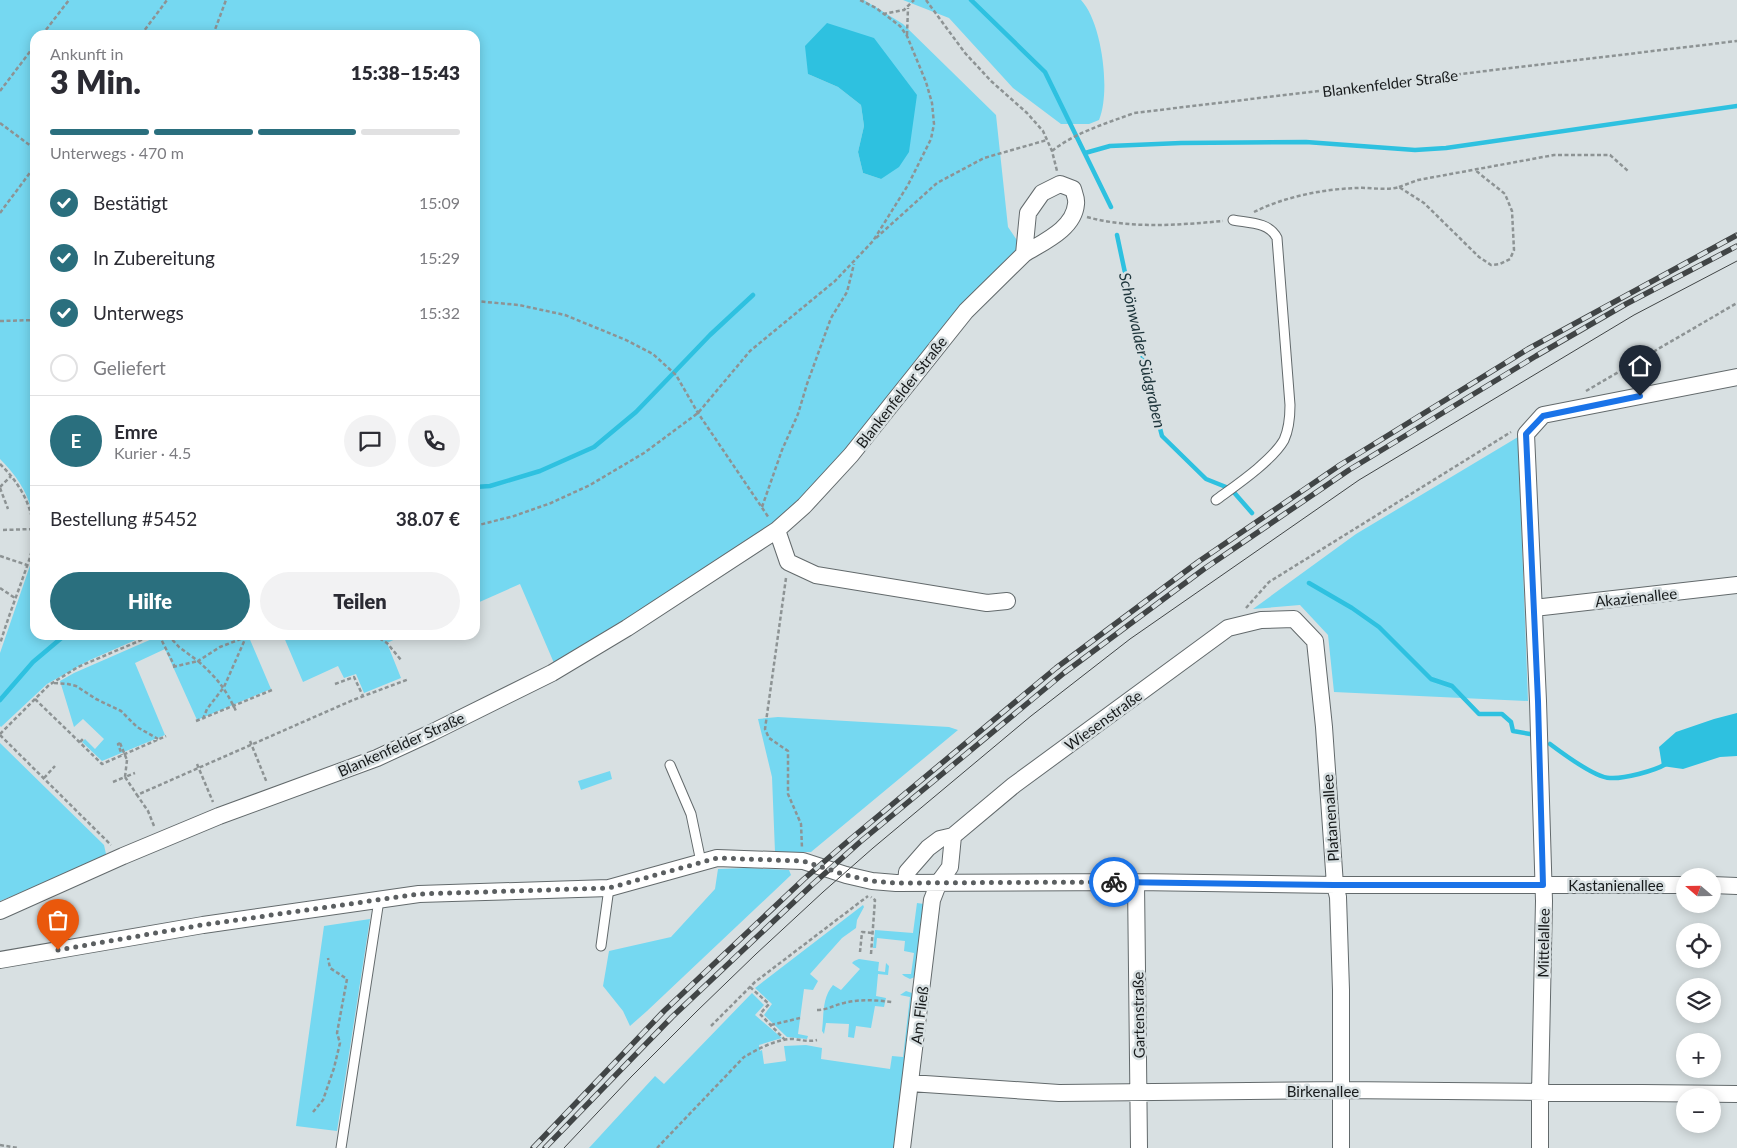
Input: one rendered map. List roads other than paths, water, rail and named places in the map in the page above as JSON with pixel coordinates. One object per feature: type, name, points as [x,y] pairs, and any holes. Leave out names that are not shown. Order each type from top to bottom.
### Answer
[{"type":"street","name":"Blankenfelder Straße","points":[[0,911],[218,816],[377,758],[552,673],[627,628],[777,530],[804,506],[851,455],[966,310],[1024,254],[1053,236],[1070,221],[1076,204],[1073,189],[1060,184],[1042,193],[1028,213],[1024,254]]},
{"type":"street","name":"Mittelallee","points":[[1540,1148],[1544,901],[1526,434],[1543,416],[1737,377]]},
{"type":"street","points":[[777,530],[788,562],[816,575],[987,603],[1007,601]]},
{"type":"street","name":"Akazienallee","points":[[1534,608],[1737,585]]},
{"type":"street","name":"Platanenallee","points":[[1261,620],[1294,619],[1314,641],[1324,727],[1334,885],[1338,897],[1341,990],[1340,1148]]},
{"type":"street","name":"Wiesenstraße","points":[[906,883],[907,872],[928,848],[940,839],[953,836],[1014,786],[1228,628],[1261,620]]},
{"type":"street","points":[[938,882],[950,867],[953,836]]},
{"type":"street","name":"Kastanienallee","points":[[0,960],[202,925],[419,894],[609,888],[717,858],[803,861],[872,881],[906,883],[1136,882],[1334,885],[1676,885]]},
{"type":"street","name":"Am Fließ","points":[[902,1148],[932,900],[938,882]]},
{"type":"street","name":"Gartenstraße","points":[[1136,882],[1139,1148]]},
{"type":"street","points":[[1721,885],[1737,886]]},
{"type":"street","name":"Birkenallee","points":[[910,1083],[1059,1093],[1340,1090],[1737,1094]]},
{"type":"lane","points":[[1216,500],[1274,452],[1284,440],[1289,425],[1290,405],[1277,238],[1268,226],[1233,220]]},
{"type":"lane","points":[[670,765],[691,814],[701,862]]},
{"type":"lane","points":[[601,946],[609,888]]},
{"type":"lane","points":[[341,1148],[379,900]]},
{"type":"waterway","name":"Schönwalder Südgraben","points":[[971,0],[1045,72],[1111,207]]},
{"type":"waterway","points":[[1085,153],[1110,146],[1181,143],[1306,142],[1415,150],[1446,148],[1737,106]]},
{"type":"waterway","name":"Schönwalder Südgraben","points":[[1117,235],[1149,386],[1162,436],[1206,479],[1231,489],[1252,513]]},
{"type":"waterway","points":[[480,487],[490,486],[540,471],[594,447],[636,412],[710,335],[753,295]]},
{"type":"waterway","name":"Schönwalder Südgraben","points":[[1309,583],[1352,608],[1379,627],[1431,679],[1452,686],[1479,714],[1502,714],[1511,722],[1513,731],[1530,734]]},
{"type":"waterway","points":[[0,700],[33,662],[59,640]]},
{"type":"waterway","name":"Schönwalder Südgraben","points":[[1550,744],[1588,770],[1604,777],[1623,777],[1639,774],[1666,764]]},
{"type":"tram line","points":[[564,1148],[697,1011],[823,892],[1031,716],[1130,639],[1359,480],[1634,315],[1737,261]]},
{"type":"railway","points":[[533,1148],[664,1011],[804,879],[1056,668],[1198,562],[1340,465],[1528,349],[1737,235]]},
{"type":"railway","points":[[545,1148],[672,1017],[813,884],[860,842],[1064,673],[1204,569],[1349,470],[1536,356],[1626,304],[1737,246]]}]
